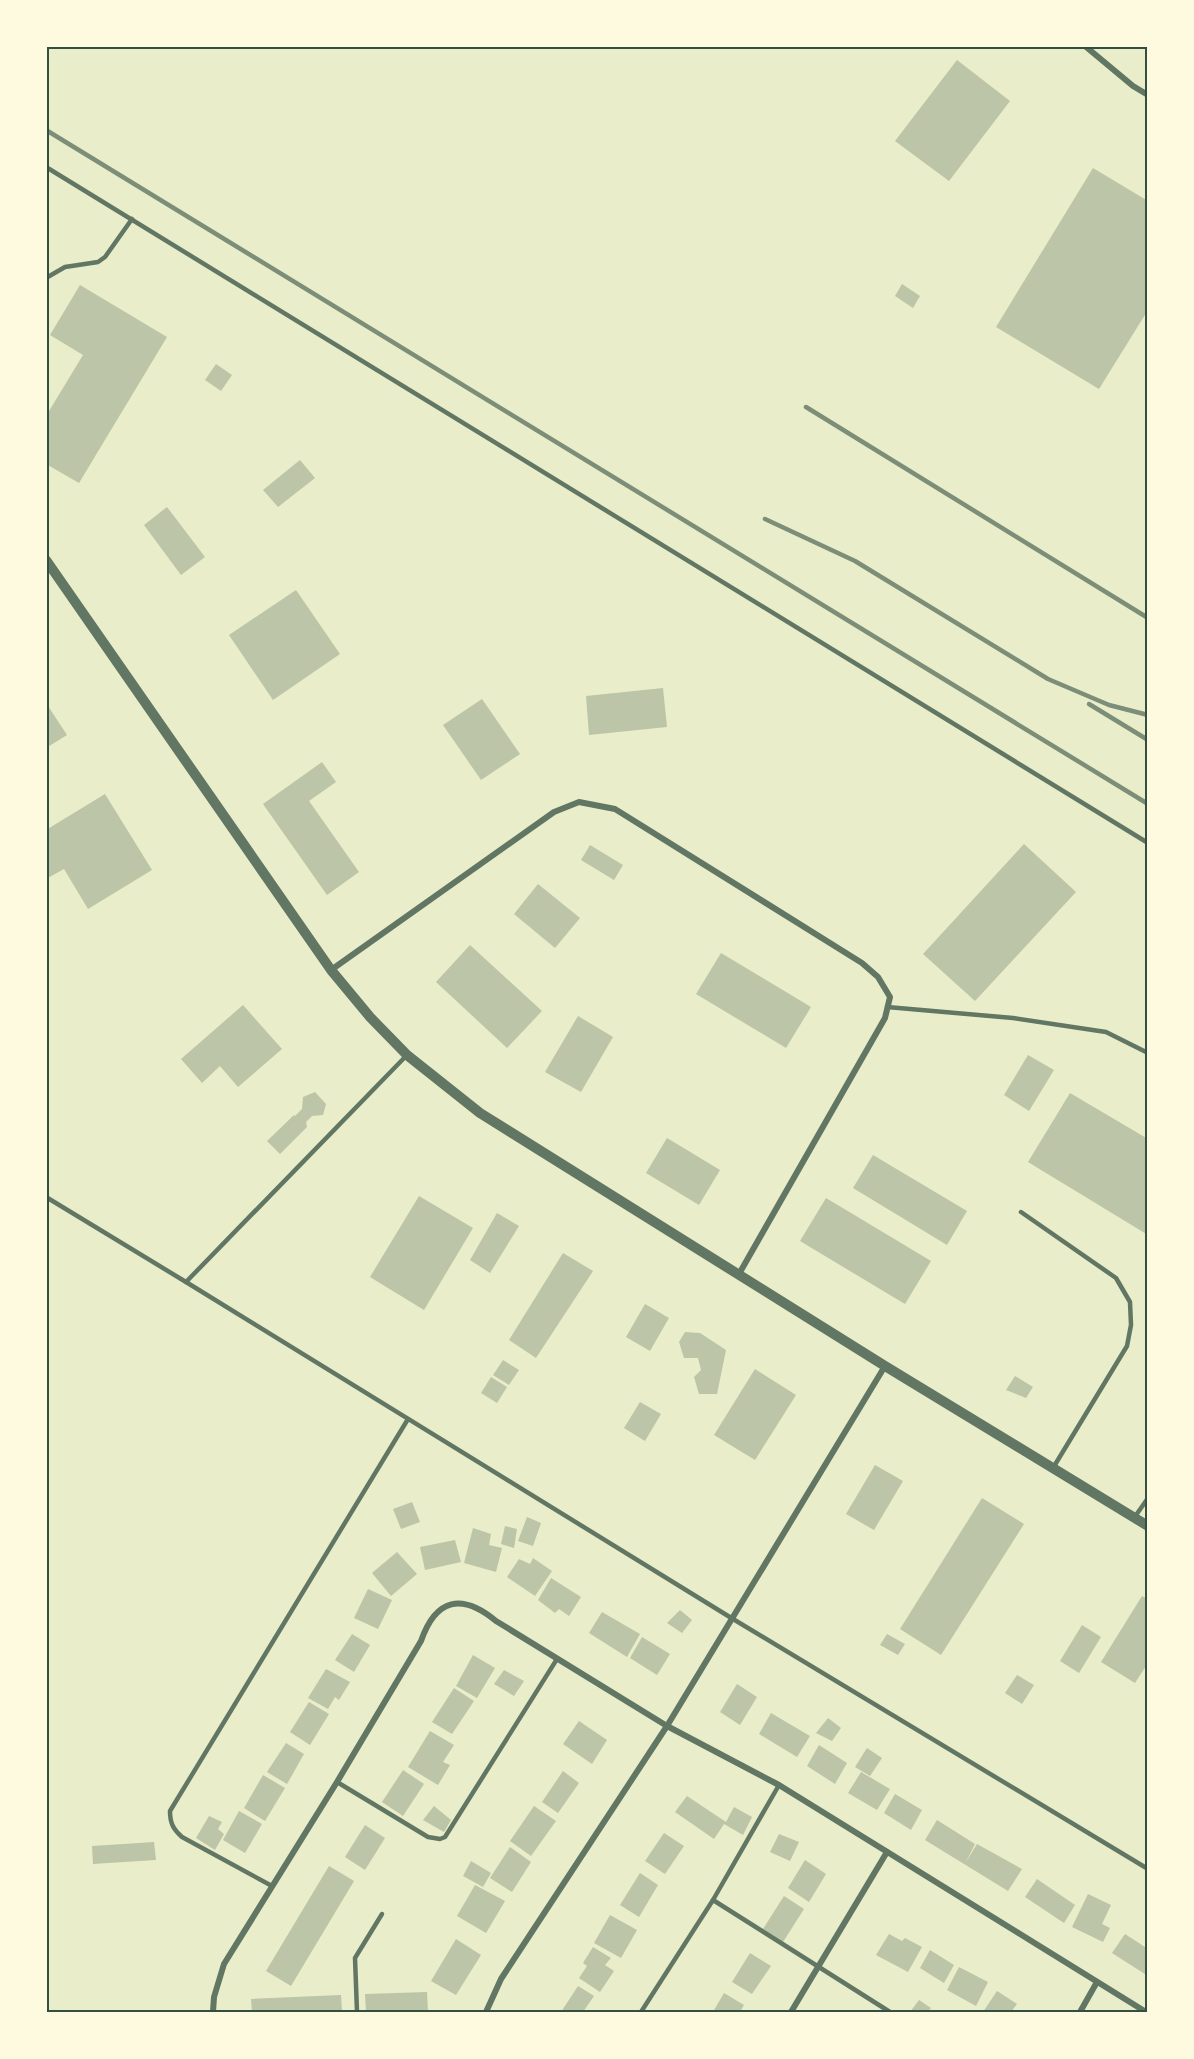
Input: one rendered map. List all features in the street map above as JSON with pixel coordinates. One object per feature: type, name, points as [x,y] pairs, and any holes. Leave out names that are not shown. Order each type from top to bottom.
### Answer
[{"type":"street","points":[[1085,46],[1133,86],[1148,95]]},
{"type":"street","points":[[46,560],[332,970],[370,1017],[407,1055],[480,1113],[885,1366],[1148,1526]]},
{"type":"street","points":[[332,970],[554,812],[579,802],[615,809],[862,963],[878,977],[890,997],[885,1018],[739,1274]]},
{"type":"street","points":[[486,2013],[501,1980],[667,1726],[885,1366]]},
{"type":"street","points":[[213,2013],[216,1989],[224,1964],[422,1641],[426,1626],[447,1605],[460,1603],[474,1606],[667,1726],[779,1785],[1146,2010]]},
{"type":"street","points":[[791,2013],[886,1852]]},
{"type":"street","points":[[1080,2013],[1097,1982]]},
{"type":"lane","points":[[46,167],[1148,843]]},
{"type":"lane","points":[[46,278],[65,267],[98,262],[105,257],[132,219]]},
{"type":"lane","points":[[887,1007],[1013,1018],[1106,1032],[1148,1053]]},
{"type":"lane","points":[[186,1281],[407,1055]]},
{"type":"lane","points":[[46,1197],[186,1281],[732,1619],[1148,1869]]},
{"type":"lane","points":[[1021,1212],[1116,1278],[1130,1302],[1131,1325],[1127,1347],[1053,1468]]},
{"type":"lane","points":[[272,1886],[183,1837],[175,1831],[171,1824],[170,1810],[408,1419]]},
{"type":"lane","points":[[1134,1518],[1148,1498]]},
{"type":"lane","points":[[337,1782],[428,1837],[440,1839],[445,1837],[557,1659]]},
{"type":"lane","points":[[641,2013],[713,1900],[779,1785]]},
{"type":"lane","points":[[713,1900],[890,2013]]},
{"type":"lane","points":[[357,2013],[355,1958],[382,1914]]},
{"type":"building","points":[[957,60],[1010,101],[949,181],[895,141]]},
{"type":"building","points":[[1093,168],[1148,201],[1148,310],[1099,389],[996,327]]},
{"type":"building","points":[[902,284],[920,296],[913,308],[895,296]]},
{"type":"building","points":[[80,285],[167,337],[79,483],[46,464],[46,416],[83,355],[50,335]]},
{"type":"building","points":[[216,364],[232,375],[221,391],[205,380]]},
{"type":"building","points":[[300,460],[315,478],[278,507],[263,490]]},
{"type":"building","points":[[167,507],[205,557],[181,575],[144,525]]},
{"type":"building","points":[[296,590],[340,654],[273,700],[229,635]]},
{"type":"building","points":[[663,688],[667,727],[589,735],[586,696]]},
{"type":"building","points":[[482,699],[520,754],[481,780],[443,725]]},
{"type":"building","points":[[46,703],[67,735],[46,748]]},
{"type":"building","points":[[322,762],[336,782],[309,801],[359,872],[327,895],[263,804]]},
{"type":"building","points":[[105,794],[152,870],[88,909],[64,869],[46,879],[46,830]]},
{"type":"building","points":[[1024,844],[1076,892],[975,1001],[923,954]]},
{"type":"building","points":[[590,845],[623,865],[614,880],[581,860]]},
{"type":"building","points":[[538,884],[580,918],[555,948],[514,914]]},
{"type":"building","points":[[470,945],[542,1011],[507,1048],[436,982]]},
{"type":"building","points":[[721,953],[811,1007],[786,1048],[696,994]]},
{"type":"building","points":[[243,1005],[282,1049],[238,1087],[220,1066],[202,1083],[181,1059]]},
{"type":"building","points":[[578,1016],[613,1037],[581,1092],[545,1072]]},
{"type":"building","points":[[1028,1055],[1054,1070],[1029,1111],[1004,1095]]},
{"type":"building","points":[[315,1092],[326,1104],[323,1115],[312,1116],[306,1122],[307,1127],[280,1154],[267,1141],[302,1109],[303,1097]]},
{"type":"building","points":[[1070,1093],[1148,1139],[1148,1235],[1028,1162]]},
{"type":"building","points":[[667,1138],[720,1170],[699,1205],[646,1173]]},
{"type":"building","points":[[873,1155],[967,1211],[947,1245],[853,1188]]},
{"type":"building","points":[[419,1196],[473,1228],[424,1310],[370,1277]]},
{"type":"building","points":[[826,1198],[931,1261],[905,1304],[800,1241]]},
{"type":"building","points":[[497,1213],[519,1226],[490,1273],[470,1260]]},
{"type":"building","points":[[563,1253],[593,1271],[536,1358],[509,1340]]},
{"type":"building","points":[[645,1304],[669,1318],[650,1351],[626,1337]]},
{"type":"building","points":[[685,1332],[700,1333],[726,1350],[717,1394],[699,1394],[694,1377],[701,1370],[698,1358],[684,1358],[679,1342]]},
{"type":"building","points":[[503,1360],[519,1370],[509,1385],[493,1375]]},
{"type":"building","points":[[755,1369],[796,1395],[755,1460],[714,1435]]},
{"type":"building","points":[[1015,1376],[1033,1387],[1026,1398],[1006,1390]]},
{"type":"building","points":[[491,1377],[507,1387],[497,1403],[481,1393]]},
{"type":"building","points":[[640,1402],[661,1414],[645,1441],[624,1428]]},
{"type":"building","points":[[875,1465],[903,1481],[874,1530],[846,1514]]},
{"type":"building","points":[[982,1498],[1024,1524],[941,1655],[900,1629]]},
{"type":"building","points":[[412,1502],[420,1522],[401,1529],[393,1509]]},
{"type":"building","points":[[527,1517],[541,1523],[533,1546],[518,1541]]},
{"type":"building","points":[[505,1526],[517,1529],[514,1548],[501,1544]]},
{"type":"building","points":[[473,1528],[491,1534],[489,1545],[502,1548],[496,1572],[464,1563]]},
{"type":"building","points":[[455,1540],[461,1562],[425,1570],[420,1547]]},
{"type":"building","points":[[397,1552],[417,1574],[391,1596],[372,1573]]},
{"type":"building","points":[[533,1558],[552,1571],[535,1596],[507,1577],[519,1559],[530,1564]]},
{"type":"building","points":[[551,1578],[581,1597],[569,1616],[559,1609],[555,1613],[538,1600]]},
{"type":"building","points":[[368,1589],[392,1600],[378,1629],[354,1618]]},
{"type":"building","points":[[1142,1596],[1148,1599],[1148,1663],[1135,1683],[1101,1662]]},
{"type":"building","points":[[680,1610],[692,1620],[682,1633],[667,1623]]},
{"type":"building","points":[[602,1612],[640,1634],[627,1657],[589,1633]]},
{"type":"building","points":[[1082,1625],[1101,1637],[1079,1673],[1060,1661]]},
{"type":"building","points":[[352,1634],[370,1645],[354,1672],[335,1660]]},
{"type":"building","points":[[887,1634],[905,1644],[898,1655],[880,1645]]},
{"type":"building","points":[[642,1637],[670,1654],[657,1675],[630,1658]]},
{"type":"building","points":[[473,1655],[495,1668],[477,1698],[456,1686]]},
{"type":"building","points":[[326,1669],[350,1682],[339,1700],[335,1697],[328,1709],[308,1698]]},
{"type":"building","points":[[504,1670],[524,1681],[514,1696],[494,1684]]},
{"type":"building","points":[[1017,1675],[1034,1685],[1022,1704],[1005,1693]]},
{"type":"building","points":[[737,1684],[757,1697],[740,1725],[720,1712]]},
{"type":"building","points":[[454,1688],[474,1701],[452,1734],[432,1722]]},
{"type":"building","points":[[309,1702],[329,1714],[310,1745],[290,1732]]},
{"type":"building","points":[[771,1713],[810,1736],[797,1757],[759,1734]]},
{"type":"building","points":[[828,1718],[841,1728],[832,1741],[816,1733]]},
{"type":"building","points":[[579,1721],[607,1740],[592,1764],[563,1744]]},
{"type":"building","points":[[430,1731],[454,1745],[443,1762],[450,1765],[438,1785],[408,1767]]},
{"type":"building","points":[[286,1743],[304,1754],[287,1784],[267,1772]]},
{"type":"building","points":[[819,1745],[847,1763],[835,1784],[807,1766]]},
{"type":"building","points":[[867,1748],[882,1758],[870,1776],[855,1767]]},
{"type":"building","points":[[403,1770],[424,1784],[403,1816],[382,1802]]},
{"type":"building","points":[[563,1771],[579,1783],[558,1813],[542,1802]]},
{"type":"building","points":[[861,1772],[890,1789],[877,1810],[848,1793]]},
{"type":"building","points":[[263,1775],[285,1788],[265,1821],[244,1808]]},
{"type":"building","points":[[895,1794],[922,1810],[911,1830],[884,1813]]},
{"type":"building","points":[[687,1796],[726,1822],[734,1807],[752,1817],[743,1835],[724,1824],[714,1839],[675,1812]]},
{"type":"building","points":[[434,1806],[451,1820],[444,1832],[423,1820]]},
{"type":"building","points":[[534,1806],[556,1821],[531,1856],[510,1841]]},
{"type":"building","points":[[239,1811],[262,1824],[245,1853],[223,1840]]},
{"type":"building","points":[[209,1816],[222,1822],[218,1829],[224,1834],[215,1850],[196,1838]]},
{"type":"building","points":[[937,1820],[975,1844],[966,1862],[977,1844],[1022,1869],[1008,1891],[925,1840]]},
{"type":"building","points":[[365,1825],[385,1838],[365,1870],[345,1857]]},
{"type":"building","points":[[664,1833],[684,1846],[665,1874],[645,1861]]},
{"type":"building","points":[[779,1834],[799,1842],[790,1861],[770,1852]]},
{"type":"building","points":[[154,1842],[156,1860],[93,1864],[92,1846]]},
{"type":"building","points":[[510,1847],[531,1862],[512,1892],[490,1878]]},
{"type":"building","points":[[805,1860],[826,1874],[809,1902],[788,1888]]},
{"type":"building","points":[[471,1861],[491,1873],[483,1887],[463,1876]]},
{"type":"building","points":[[329,1866],[354,1881],[291,1986],[266,1971]]},
{"type":"building","points":[[640,1873],[658,1885],[639,1917],[620,1905]]},
{"type":"building","points":[[1037,1879],[1075,1905],[1064,1923],[1025,1897]]},
{"type":"building","points":[[475,1885],[505,1901],[486,1933],[457,1916]]},
{"type":"building","points":[[1088,1894],[1111,1905],[1102,1924],[1110,1928],[1103,1942],[1072,1927]]},
{"type":"building","points":[[784,1896],[804,1909],[783,1942],[763,1929]]},
{"type":"building","points":[[610,1915],[637,1930],[621,1958],[594,1943]]},
{"type":"building","points":[[889,1934],[902,1941],[905,1938],[922,1947],[908,1972],[876,1955]]},
{"type":"building","points":[[1125,1934],[1148,1949],[1148,1976],[1112,1953]]},
{"type":"building","points":[[456,1939],[481,1955],[456,1995],[431,1981]]},
{"type":"building","points":[[593,1947],[611,1958],[605,1965],[614,1971],[600,1992],[579,1978],[587,1966],[583,1963]]},
{"type":"building","points":[[930,1950],[954,1965],[944,1983],[920,1968]]},
{"type":"building","points":[[750,1953],[771,1966],[752,1994],[732,1982]]},
{"type":"building","points":[[959,1967],[988,1982],[976,2006],[947,1990]]},
{"type":"building","points":[[578,1986],[594,1996],[583,2012],[561,2012]]},
{"type":"building","points":[[997,1991],[1017,2004],[1011,2012],[983,2012]]},
{"type":"building","points":[[427,1992],[428,2012],[366,2012],[365,1994]]},
{"type":"building","points":[[724,1993],[744,2005],[740,2012],[713,2012]]},
{"type":"building","points":[[341,1995],[342,2012],[252,2012],[251,1999]]},
{"type":"building","points":[[919,2000],[931,2008],[928,2012],[910,2012]]},
{"type":"railway","points":[[46,130],[1148,804]]},
{"type":"railway","points":[[806,407],[1148,618]]},
{"type":"railway","points":[[765,519],[855,561],[1048,679],[1109,705],[1148,715]]},
{"type":"railway","points":[[1089,704],[1148,740]]}]
